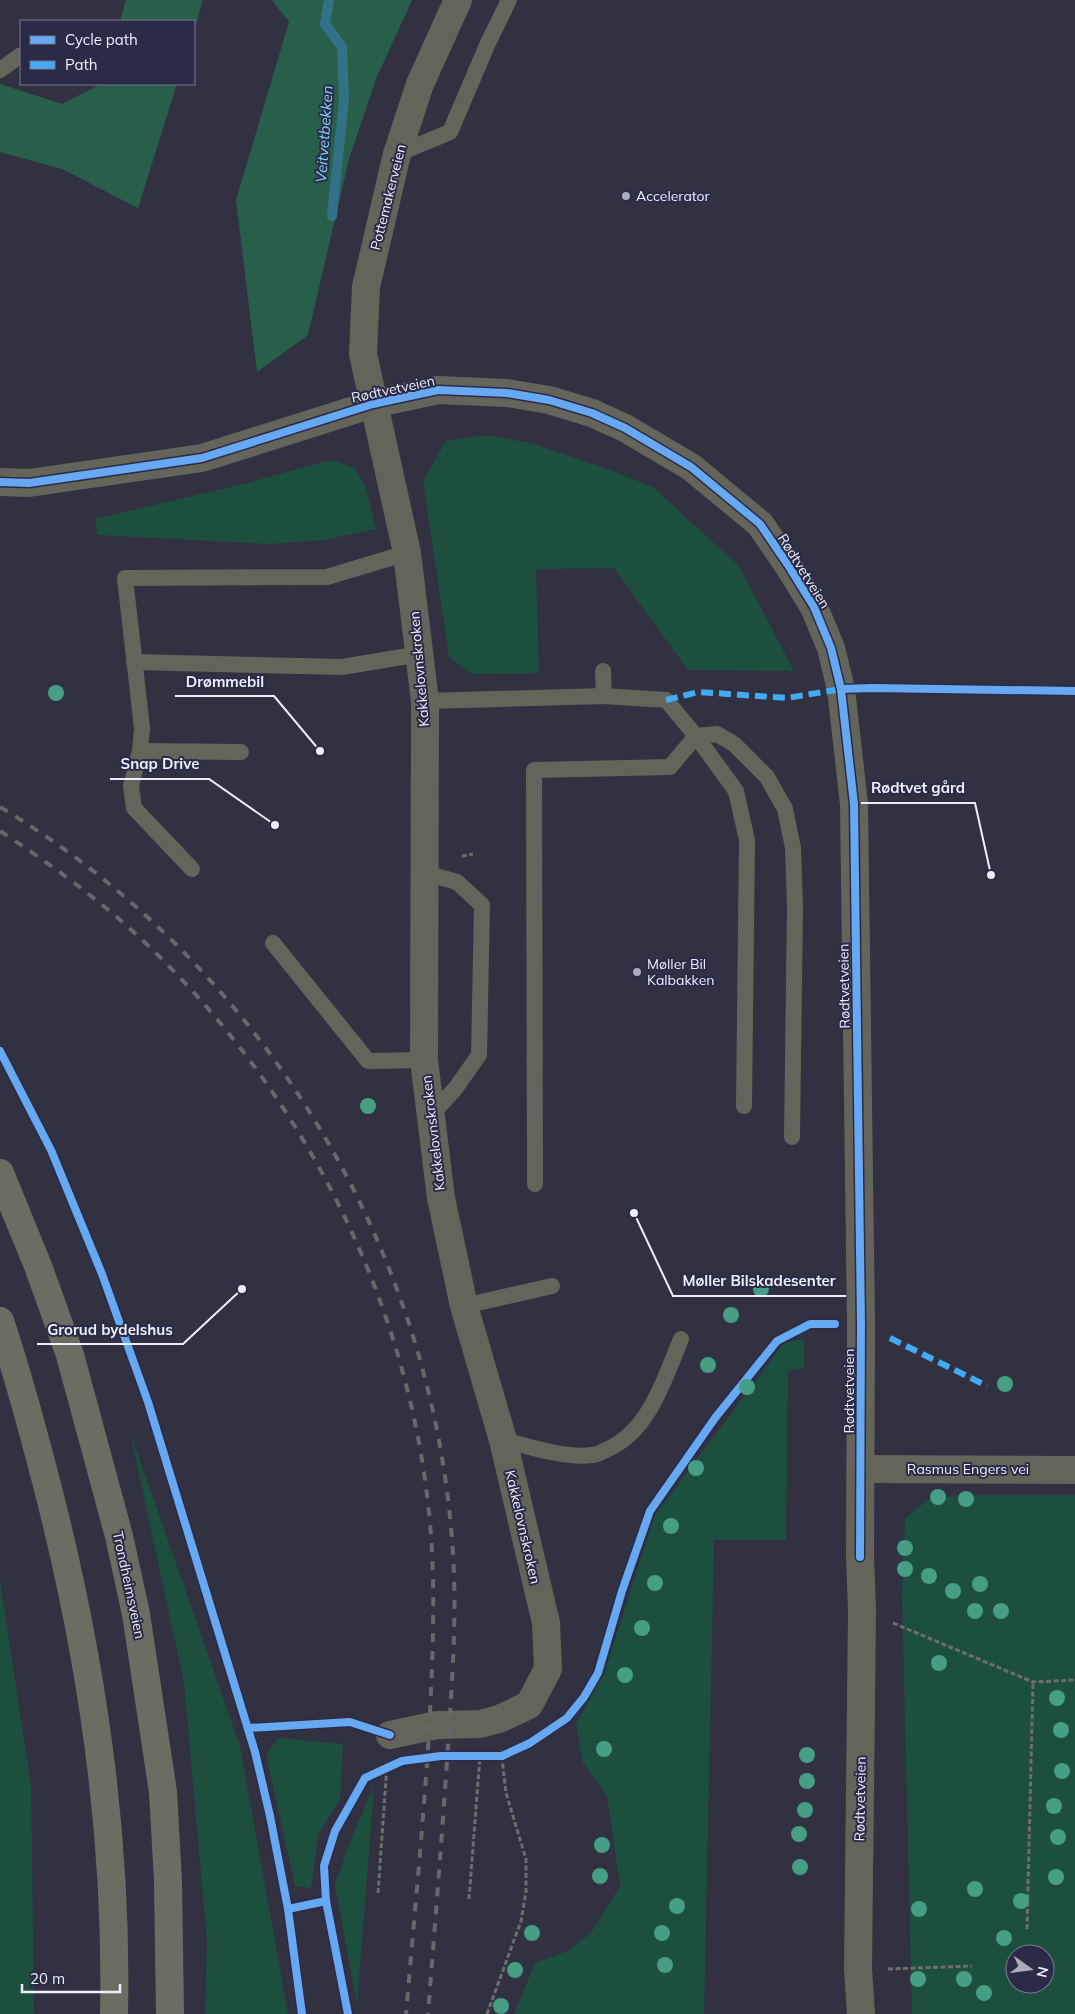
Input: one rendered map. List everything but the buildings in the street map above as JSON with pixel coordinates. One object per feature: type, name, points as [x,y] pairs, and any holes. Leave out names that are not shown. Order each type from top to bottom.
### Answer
[{"type":"highway","name":"Trondheimsveien","points":[[0,1173],[38,1266],[70,1355],[119,1536],[136,1614],[162,1792],[168,1881],[170,2014]]},
{"type":"highway","points":[[0,1321],[38,1448],[63,1546],[79,1625],[106,1807],[112,1887],[114,2014]]},
{"type":"street","name":"Pottemakerveien","points":[[373,404],[363,354],[366,287],[397,154],[420,84],[458,0]]},
{"type":"street","name":"Rødtvetveien","points":[[0,482],[29,482],[202,458],[373,404],[438,390],[507,393],[549,400],[592,413],[691,467],[760,524],[814,607],[831,648],[841,689],[854,804],[862,1324],[860,1557],[862,1610],[858,1970],[860,2014]]},
{"type":"street","name":"Kakkelovnskroken","points":[[373,404],[406,553],[425,701],[424,1060],[441,1198],[464,1306],[503,1440],[546,1623],[548,1669],[529,1705],[499,1719],[480,1724],[437,1725],[390,1735]]},
{"type":"street","name":"Rasmus Engers vei","points":[[861,1469],[1075,1470]]},
{"type":"lane","points":[[397,154],[450,132],[488,43],[509,0]]},
{"type":"lane","points":[[0,70],[20,57]]},
{"type":"lane","points":[[192,869],[134,808],[131,786],[140,750],[142,728],[125,578],[327,576],[406,553]]},
{"type":"lane","points":[[134,662],[342,667],[420,654]]},
{"type":"lane","points":[[603,671],[604,696]]},
{"type":"lane","points":[[425,701],[604,696],[666,700],[696,736],[736,791],[747,840],[744,1106]]},
{"type":"lane","points":[[535,1184],[534,770],[670,767],[696,736],[717,734],[734,744],[767,777],[785,809],[793,848],[795,907],[792,1137]]},
{"type":"lane","points":[[140,750],[241,752]]},
{"type":"lane","points":[[425,873],[457,882],[482,905],[479,1055],[456,1089],[431,1116]]},
{"type":"lane","points":[[273,943],[368,1060],[424,1060]]},
{"type":"lane","points":[[464,1306],[552,1286]]},
{"type":"lane","points":[[503,1440],[570,1456],[593,1456],[615,1446],[636,1428],[654,1403],[681,1339]]},
{"type":"path","points":[[862,1610],[1033,1682],[1075,1680]]},
{"type":"path","points":[[1027,1928],[1033,1682]]},
{"type":"path","points":[[469,1899],[495,1756],[499,1719]]},
{"type":"path","points":[[378,1893],[390,1735]]},
{"type":"path","points":[[470,1756],[495,1756]]},
{"type":"path","points":[[486,2014],[521,1921],[526,1892],[526,1859],[495,1756]]},
{"type":"path","points":[[858,1970],[972,1966]]},
{"type":"green space","points":[[126,0],[203,0],[195,27],[195,20],[120,20]]},
{"type":"green space","points":[[272,0],[412,0],[376,79],[349,159],[308,335],[257,372],[236,200],[289,22]]},
{"type":"green space","points":[[0,84],[62,104],[99,85],[177,85],[138,208],[62,169],[0,152]]},
{"type":"green space","points":[[486,435],[531,443],[616,472],[653,487],[739,566],[794,671],[688,670],[614,568],[536,569],[539,673],[472,674],[449,657],[423,481],[446,441]]},
{"type":"green space","points":[[331,460],[354,468],[365,485],[376,529],[324,540],[270,544],[97,535],[95,519],[239,485]]},
{"type":"green space","points":[[804,1339],[804,1368],[788,1371],[786,1540],[714,1540],[704,2014],[514,2014],[535,1963],[568,1951],[591,1933],[620,1886],[607,1796],[583,1763],[576,1724],[604,1674],[655,1515],[784,1343]]},
{"type":"green space","points":[[130,1432],[240,1746],[288,2014],[205,2014],[207,1941],[184,1683]]},
{"type":"green space","points":[[968,1495],[1075,1495],[1075,2014],[912,2014],[902,1596],[905,1519],[929,1499]]},
{"type":"green space","points":[[0,1580],[31,1786],[34,2014],[0,2014]]},
{"type":"green space","points":[[278,1738],[343,1744],[340,1799],[318,1835],[311,1888],[295,1886],[266,1755]]},
{"type":"green space","points":[[374,1786],[357,2005],[335,1885],[351,1839]]},
{"type":"waterway","name":"Veitvetbekken","points":[[329,0],[325,24],[342,47],[344,99],[332,216]]},
{"type":"railway","points":[[0,807],[94,871],[178,947],[253,1032],[318,1125],[371,1225],[411,1331],[439,1441],[453,1554],[454,1578],[451,1698],[428,2014]]},
{"type":"railway","points":[[0,831],[54,868],[106,908],[139,937],[200,999],[254,1067],[303,1139],[344,1216],[379,1297],[405,1380],[423,1465],[433,1575],[429,1733],[406,2014]]},
{"type":"marked path","points":[[666,700],[699,692],[787,698],[841,689]]},
{"type":"marked path","points":[[890,1338],[987,1386]]},
{"type":"cycle path","points":[[0,482],[29,483],[202,458],[373,404],[438,390],[507,393],[549,400],[592,413],[625,428],[691,467],[760,524],[814,607],[831,648],[841,689],[854,804],[861,1324],[860,1557]]},
{"type":"cycle path","points":[[841,689],[1075,691]]},
{"type":"cycle path","points":[[0,1051],[51,1150],[102,1274],[148,1402],[255,1752],[270,1816],[288,1909],[302,2014]]},
{"type":"cycle path","points":[[288,1909],[326,1901],[324,1866],[335,1831],[365,1778],[402,1761],[441,1756],[502,1756],[530,1743],[567,1718],[584,1697],[598,1673],[622,1591],[650,1511],[715,1418],[777,1341],[810,1324],[835,1324]]},
{"type":"cycle path","points":[[248,1728],[350,1722],[390,1735]]},
{"type":"cycle path","points":[[326,1901],[348,2014]]},
{"type":"place","name":"Accelerator","points":[[626,196]]},
{"type":"place","name":"Drømmebil","points":[[320,751]]},
{"type":"place","name":"Snap Drive","points":[[275,825]]},
{"type":"place","name":"Rødtvet gård","points":[[991,875]]},
{"type":"place","name":"Møller Bil Kalbakken","points":[[637,972]]},
{"type":"place","name":"Møller Bilskadesenter","points":[[634,1213]]},
{"type":"place","name":"Grorud bydelshus","points":[[242,1289]]}]
